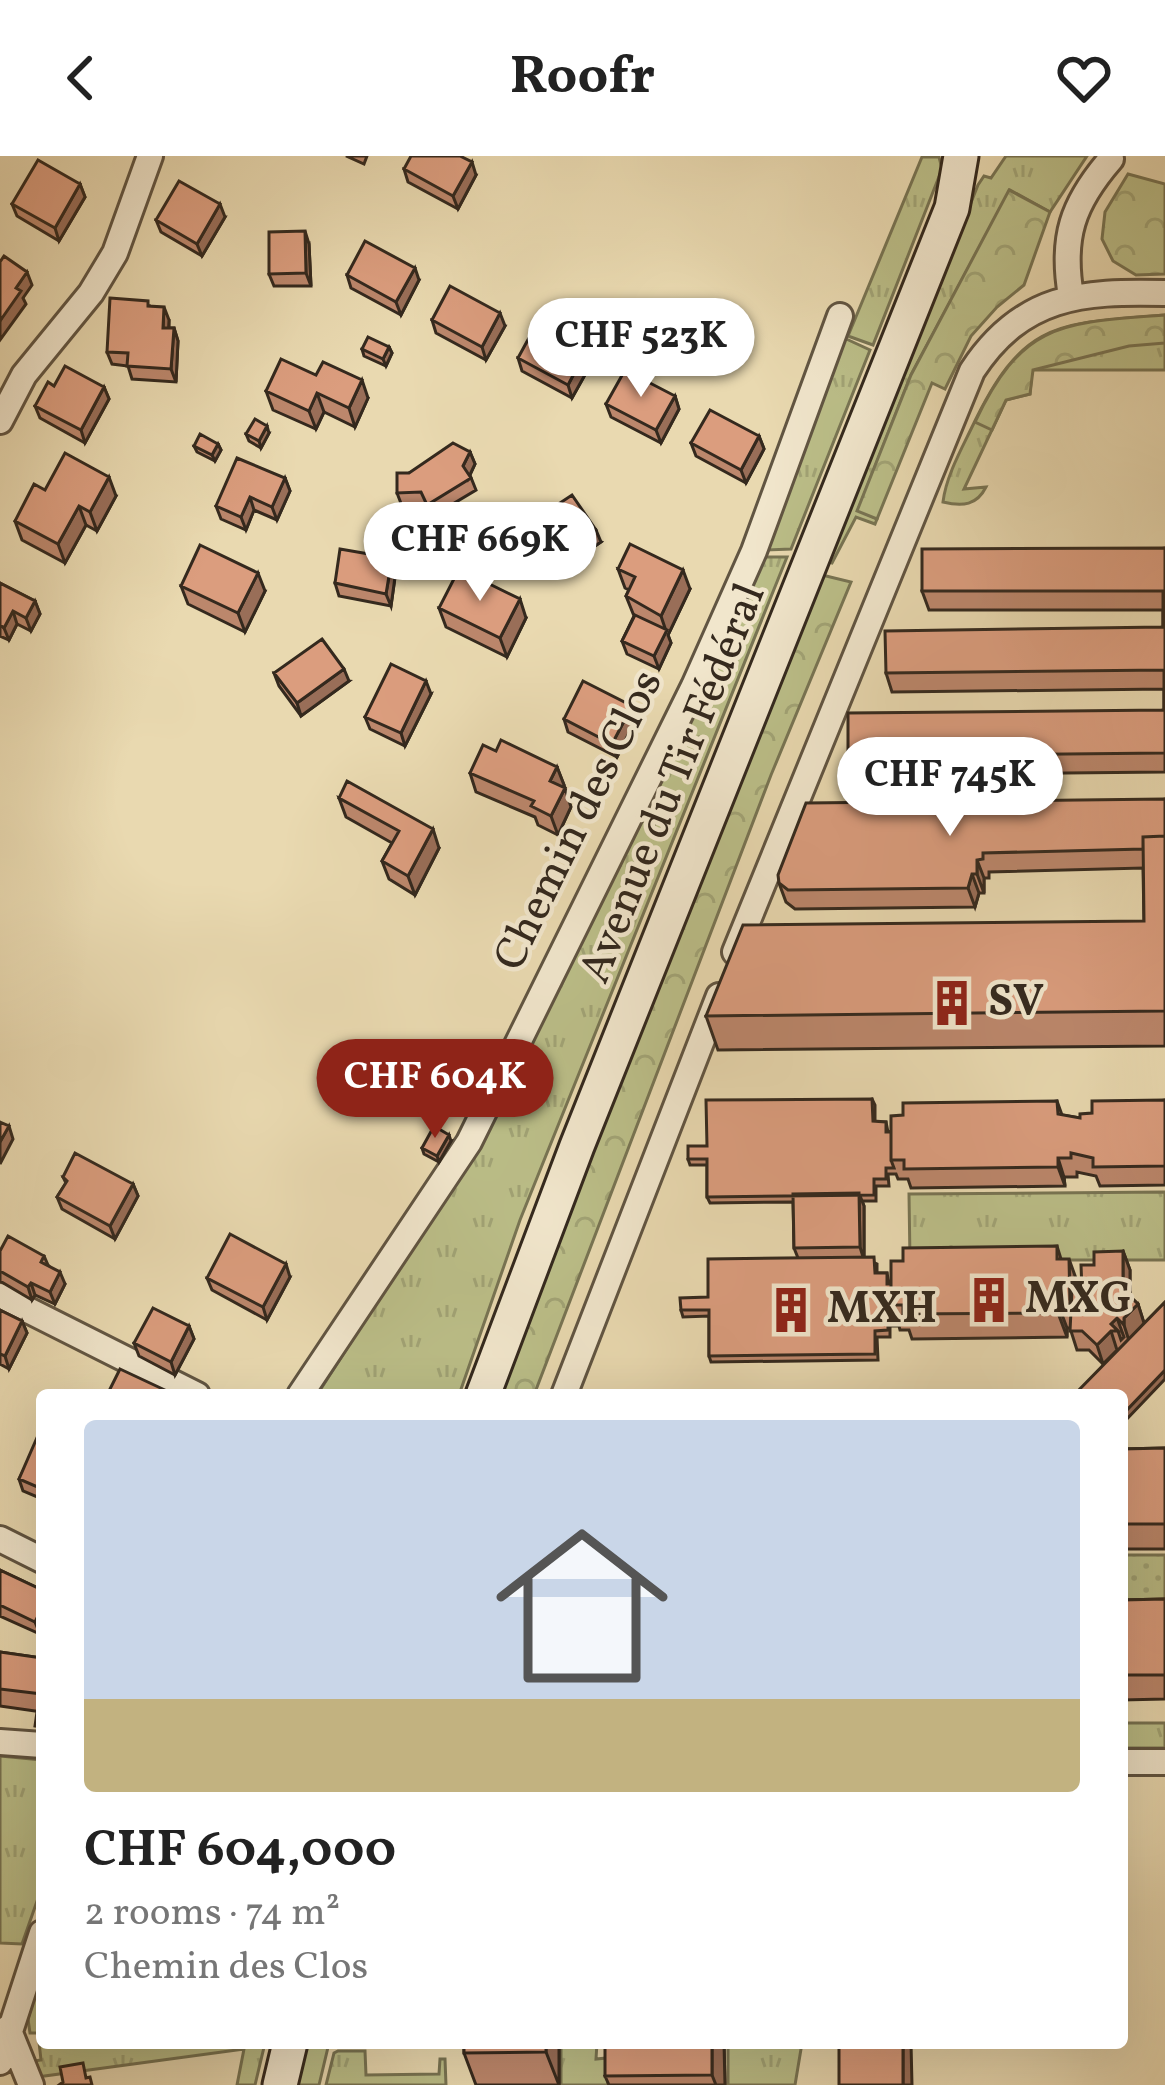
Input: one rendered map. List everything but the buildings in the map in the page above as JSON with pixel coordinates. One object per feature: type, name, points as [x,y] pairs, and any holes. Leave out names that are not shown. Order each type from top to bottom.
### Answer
[{"type":"main road","name":"Avenue du Tir Fédéral","points":[[485,1389],[952,208],[961,156]]},
{"type":"main road","name":"Avenue du Tir Fédéral","points":[[952,208],[988,156]]},
{"type":"main road","points":[[280,2085],[289,2049]]},
{"type":"street","points":[[0,421],[25,375],[91,293],[115,253],[150,156]]},
{"type":"street","points":[[1071,296],[1067,238],[1090,183],[1111,159]]},
{"type":"street","points":[[566,1389],[745,925],[956,403],[989,345],[1010,325],[1052,302],[1071,296],[1165,293]]},
{"type":"street","name":"Chemin des Clos","points":[[304,1389],[470,1142],[737,590],[840,316]]},
{"type":"street","points":[[0,1296],[184,1389]]},
{"type":"street","points":[[0,1539],[36,1557]]},
{"type":"street","points":[[0,1742],[36,1745]]},
{"type":"street","points":[[1128,1762],[1165,1762]]},
{"type":"street","points":[[0,2062],[5,2028],[36,1948]]},
{"type":"street","points":[[5,2028],[32,2085]]},
{"type":"green space","points":[[1006,156],[1087,156],[1050,212],[1010,190],[911,375],[858,510],[877,519],[875,524],[856,517],[832,563],[828,562],[978,185],[984,176],[991,178]]},
{"type":"green space","points":[[922,157],[939,157],[942,169],[873,345],[848,336]]},
{"type":"green space","points":[[1128,174],[1165,184],[1165,274],[1136,275],[1113,261],[1102,239],[1105,212]]},
{"type":"green space","points":[[1009,190],[1050,212],[1024,285],[971,336],[945,389],[932,383],[877,519],[857,511],[911,375]]},
{"type":"green space","points":[[1165,315],[1165,370],[1032,370],[1030,394],[1006,400],[964,489],[986,487],[982,493],[969,503],[943,502],[955,462],[991,390],[1028,346],[1070,326]]},
{"type":"green space","points":[[1165,315],[1165,343],[1129,346],[1033,370],[1030,394],[1006,400],[992,430],[975,422],[1010,364],[1049,334],[1099,321]]},
{"type":"green space","points":[[842,337],[870,350],[791,549],[767,550]]},
{"type":"green space","points":[[763,557],[787,557],[520,1220],[461,1389],[321,1389],[451,1186],[639,819],[654,826],[670,793],[655,787]]},
{"type":"green space","points":[[822,575],[851,582],[771,775],[536,1389],[503,1389],[556,1244]]},
{"type":"green space","points":[[1165,1192],[1165,1260],[910,1260],[909,1194]]},
{"type":"green space","points":[[1128,1555],[1165,1555],[1165,1618],[1128,1619]]},
{"type":"green space","points":[[1128,1723],[1165,1723],[1165,1748],[1128,1748]]},
{"type":"green space","points":[[0,1756],[36,1759],[36,1904],[22,1944],[0,1943]]},
{"type":"green space","points":[[36,1988],[36,2033],[30,2033],[28,2019]]},
{"type":"green space","points":[[40,2049],[244,2049],[37,2077],[34,2061],[41,2060]]},
{"type":"green space","points":[[244,2049],[264,2049],[255,2085],[237,2085]]},
{"type":"green space","points":[[304,2049],[328,2049],[319,2085],[295,2085]]},
{"type":"green space","points":[[561,2049],[597,2049],[596,2059],[607,2058],[608,2085],[561,2085]]},
{"type":"green space","points":[[728,2049],[801,2049],[795,2085],[728,2085]]},
{"type":"green space","points":[[338,2051],[365,2051],[366,2075],[439,2074],[440,2059],[445,2059],[446,2085],[326,2085]]},
{"type":"place","name":"SV","points":[[952,1003]]},
{"type":"place","name":"MXG","points":[[989,1300]]},
{"type":"place","name":"MXH","points":[[791,1310]]}]
